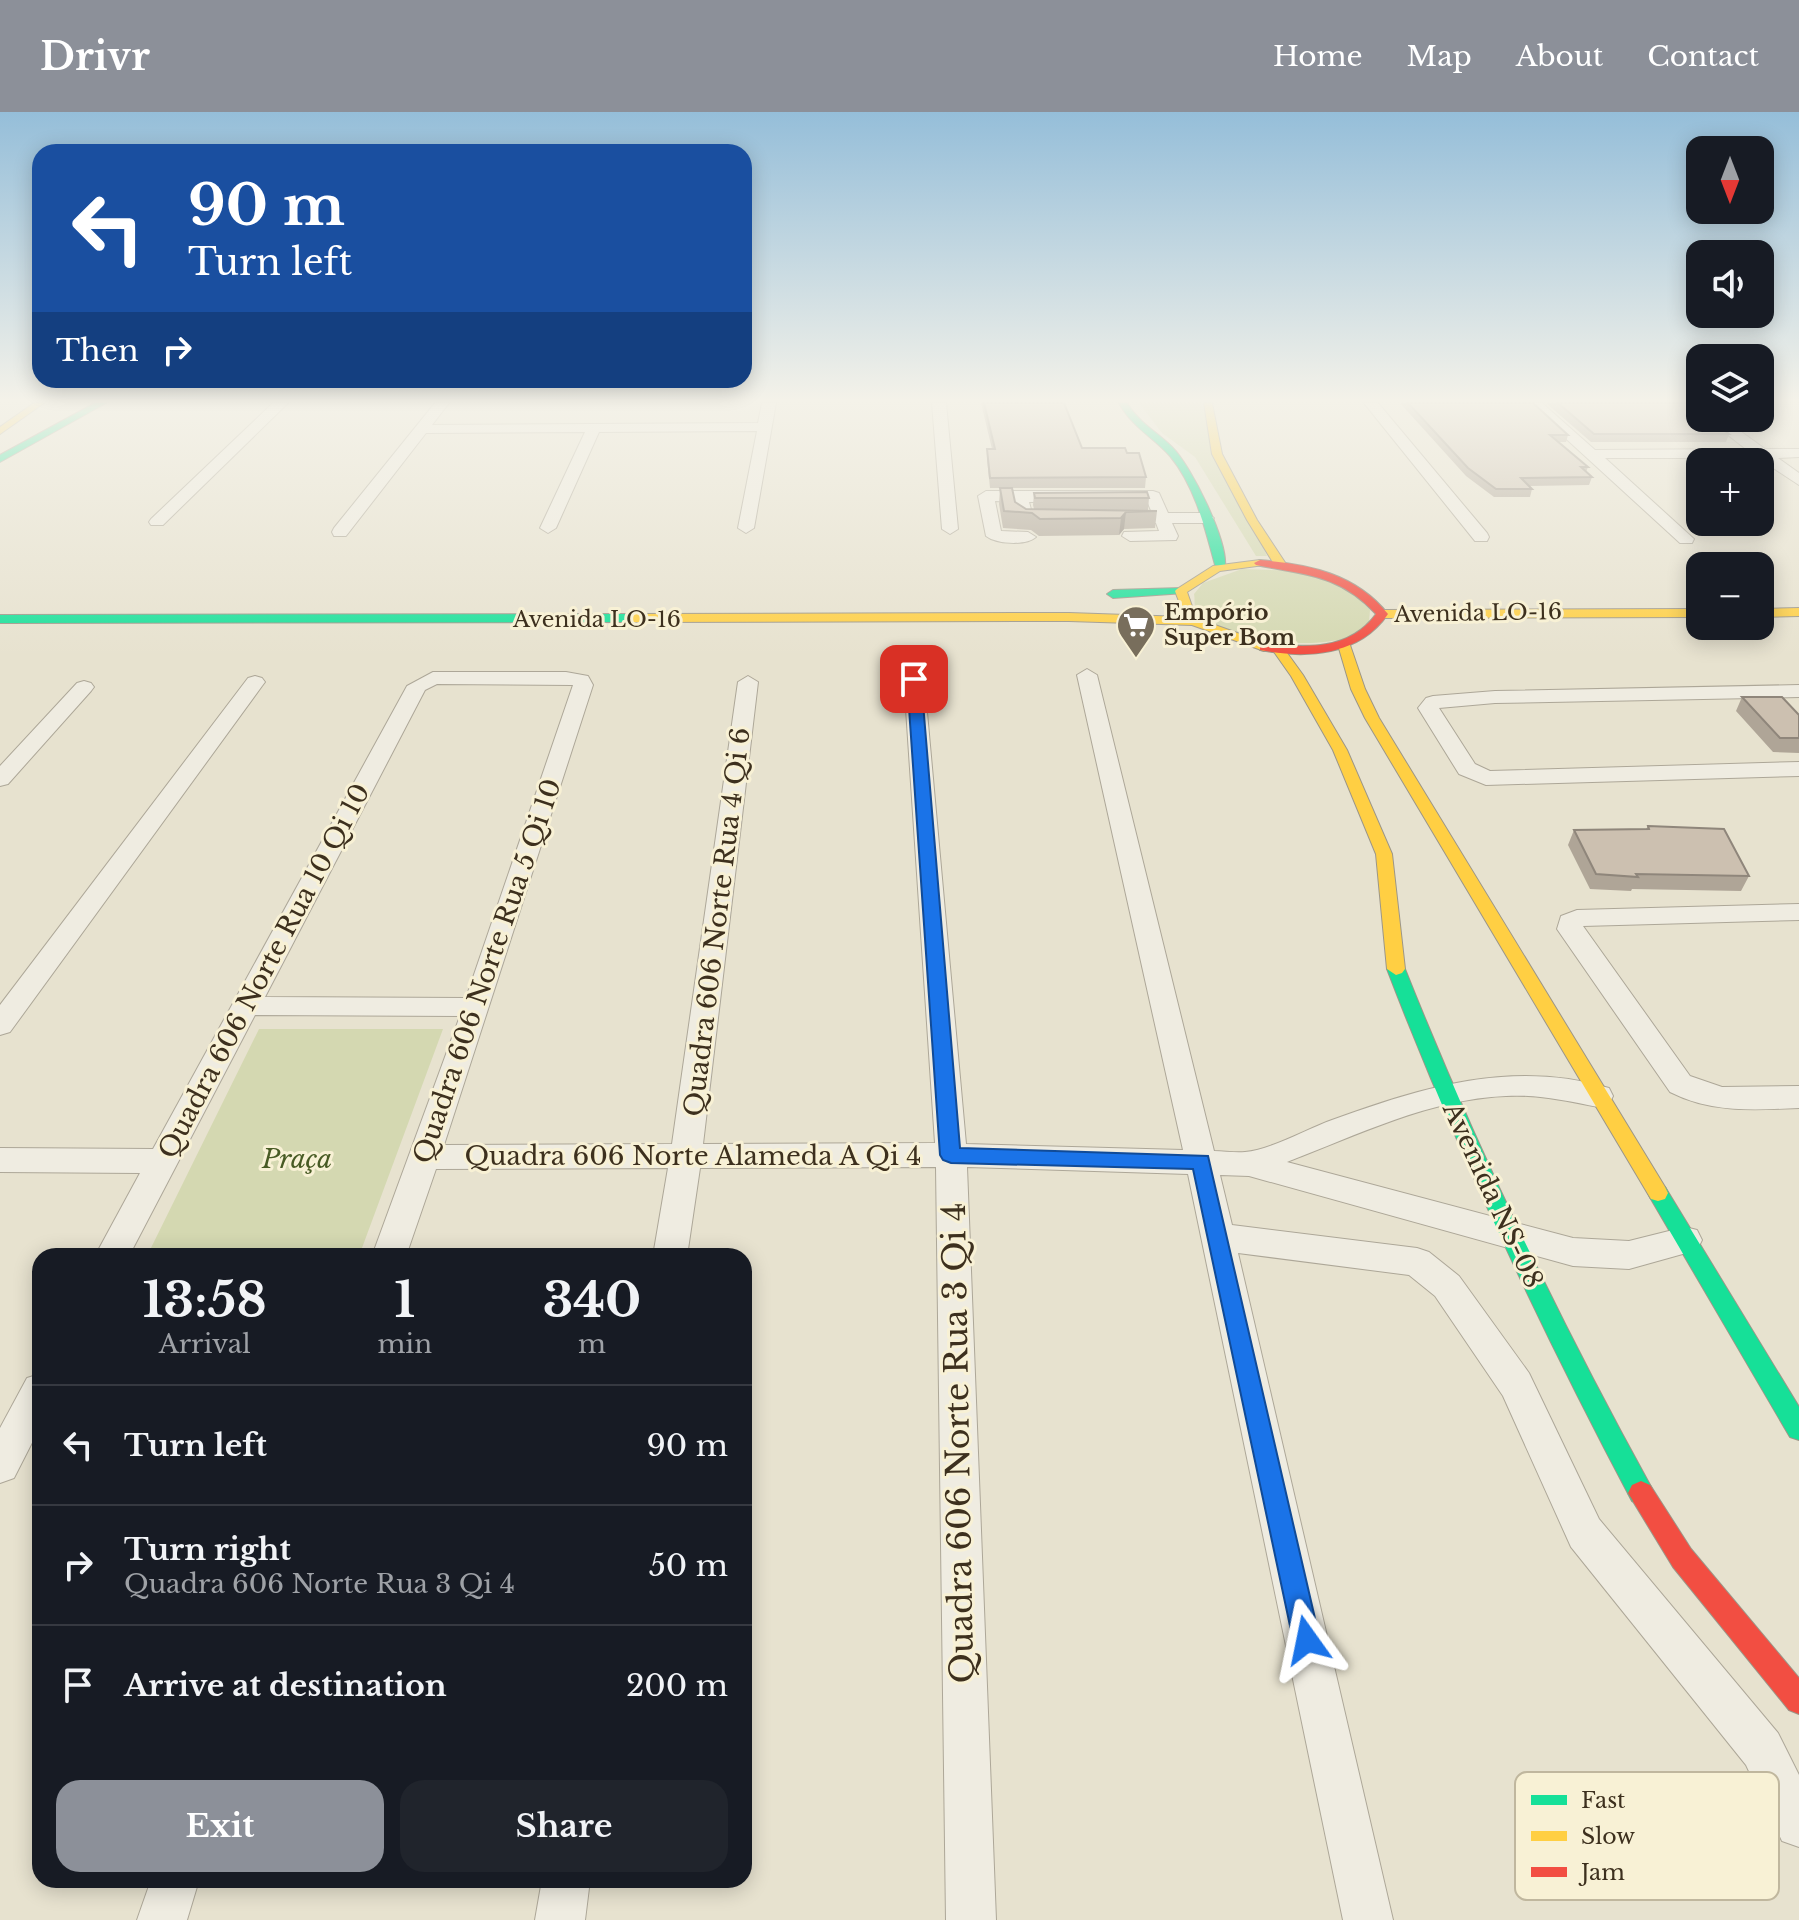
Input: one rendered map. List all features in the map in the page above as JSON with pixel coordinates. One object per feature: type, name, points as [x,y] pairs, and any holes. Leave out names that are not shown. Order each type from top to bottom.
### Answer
[{"type":"street","points":[[157,522],[193,487]]},
{"type":"street","points":[[340,532],[375,487]]},
{"type":"street","points":[[548,528],[567,487]]},
{"type":"street","points":[[746,528],[754,487]]},
{"type":"street","points":[[946,487],[950,529]]},
{"type":"street","points":[[1190,487],[1206,518],[1221,565]]},
{"type":"street","points":[[1235,487],[1280,564]]},
{"type":"street","points":[[1440,487],[1481,537]]},
{"type":"street","points":[[1627,487],[1686,539]]},
{"type":"street","points":[[1020,497],[1025,518],[1036,537],[994,536],[986,496],[1153,496],[1170,536],[1107,536]]},
{"type":"street","points":[[1025,518],[1206,518]]},
{"type":"street","points":[[1088,595],[1181,591],[1203,571],[1221,565],[1280,564],[1315,571],[1358,588],[1375,601],[1382,614],[1380,623],[1367,636],[1344,645],[1278,649],[1250,644],[1194,621],[1186,610],[1181,591]]},
{"type":"street","name":"Avenida LO-16","points":[[1358,588],[1389,590]]},
{"type":"street","name":"Avenida LO-16","points":[[1476,595],[1575,612]]},
{"type":"street","points":[[1774,613],[1799,612]]},
{"type":"street","name":"Avenida LO-16","points":[[1382,614],[1686,613]]},
{"type":"street","name":"Avenida LO-16","points":[[0,619],[1069,617],[1194,621]]},
{"type":"street","points":[[1344,645],[1358,689],[1372,718],[1799,1429]]},
{"type":"street","name":"Avenida NS-08","points":[[1278,649],[1297,675],[1340,750],[1384,854],[1397,977],[1445,1094],[1596,1410],[1636,1485],[1682,1558],[1799,1700]]},
{"type":"street","points":[[1087,675],[1201,1161],[1368,1920]]},
{"type":"street","name":"Quadra 606 Norte Rua 5 Qi 10","points":[[392,1248],[477,1007],[583,685],[581,680],[566,678],[433,678],[417,686]]},
{"type":"street","name":"Quadra 606 Norte Rua 3 Qi 4","points":[[914,679],[951,1155],[971,1920]]},
{"type":"street","points":[[0,1025],[255,682]]},
{"type":"street","name":"Quadra 606 Norte Rua 4 Qi 6","points":[[671,1248],[748,682]]},
{"type":"street","name":"Quadra 606 Norte Rua 10 Qi 10","points":[[116,1248],[417,686]]},
{"type":"street","points":[[0,779],[84,687]]},
{"type":"street","points":[[1799,691],[1495,697],[1433,702],[1428,708],[1467,769],[1486,778],[1799,769]]},
{"type":"street","points":[[1799,912],[1577,918],[1570,922],[1570,929],[1680,1084],[1700,1096],[1736,1099],[1799,1097]]},
{"type":"street","points":[[246,1006],[477,1007]]},
{"type":"street","points":[[1249,1164],[1445,1094],[1497,1086],[1541,1087],[1598,1096]]},
{"type":"street","name":"Quadra 606 Norte Alameda A Qi 4","points":[[424,1157],[951,1155],[1249,1164]]},
{"type":"street","points":[[0,1160],[163,1161]]},
{"type":"street","points":[[1249,1164],[1573,1252],[1629,1255],[1685,1240]]},
{"type":"street","points":[[1218,1237],[1417,1262],[1447,1286],[1516,1385],[1585,1533],[1762,1749],[1773,1772]]},
{"type":"street","points":[[0,1465],[32,1405]]},
{"type":"street","points":[[1779,1783],[1799,1824]]},
{"type":"street","points":[[162,1920],[172,1888]]},
{"type":"street","points":[[560,1920],[565,1888]]},
{"type":"green space","points":[[1214,487],[1237,487],[1267,556],[1256,556]]},
{"type":"green space","points":[[1242,569],[1297,571],[1346,586],[1370,610],[1369,622],[1357,633],[1336,640],[1310,643],[1252,637],[1206,619],[1195,606],[1194,594],[1203,583]]},
{"type":"green space","name":"Praça","points":[[259,1029],[443,1029],[362,1248],[151,1248]]},
{"type":"building","points":[[1494,487],[1532,489],[1496,489]]},
{"type":"building","points":[[1000,488],[1012,488],[1015,502],[1026,509],[1157,511],[1126,512],[1121,518],[1040,519],[1032,513],[1004,511]]},
{"type":"building","points":[[1147,492],[1149,498],[1035,498],[1034,493]]},
{"type":"building","points":[[1742,697],[1782,697],[1799,715],[1799,738],[1780,738]]},
{"type":"building","points":[[1648,826],[1724,829],[1749,876],[1636,874],[1638,877],[1596,874],[1574,830],[1649,829]]},
{"type":"traffic: fast","points":[[1194,487],[1221,565]]},
{"type":"traffic: fast","points":[[1113,594],[1181,591]]},
{"type":"traffic: fast","points":[[0,619],[633,618]]},
{"type":"traffic: fast","points":[[1396,969],[1445,1094],[1596,1410],[1641,1493]]},
{"type":"traffic: fast","points":[[1658,1193],[1799,1429]]},
{"type":"traffic: slow","points":[[1235,487],[1280,564]]},
{"type":"traffic: slow","points":[[1260,563],[1217,568],[1181,591],[1188,613],[1197,623],[1264,647]]},
{"type":"traffic: slow","points":[[1774,613],[1799,612]]},
{"type":"traffic: slow","points":[[1382,614],[1686,613]]},
{"type":"traffic: slow","points":[[633,618],[1069,617],[1194,621]]},
{"type":"traffic: slow","points":[[1344,645],[1358,689],[1372,718],[1658,1193]]},
{"type":"traffic: slow","points":[[1278,649],[1297,675],[1340,750],[1384,854],[1396,969]]},
{"type":"traffic: jam","points":[[1260,563],[1327,575],[1357,590],[1382,614],[1373,627],[1346,644],[1313,650],[1264,647]]},
{"type":"traffic: jam","points":[[1641,1493],[1682,1558],[1799,1700]]},
{"type":"place","name":"Empório Super Bom","points":[[1136,659]]},
{"type":"route","points":[[914,679],[951,1155],[1201,1161],[1307,1640]]}]
